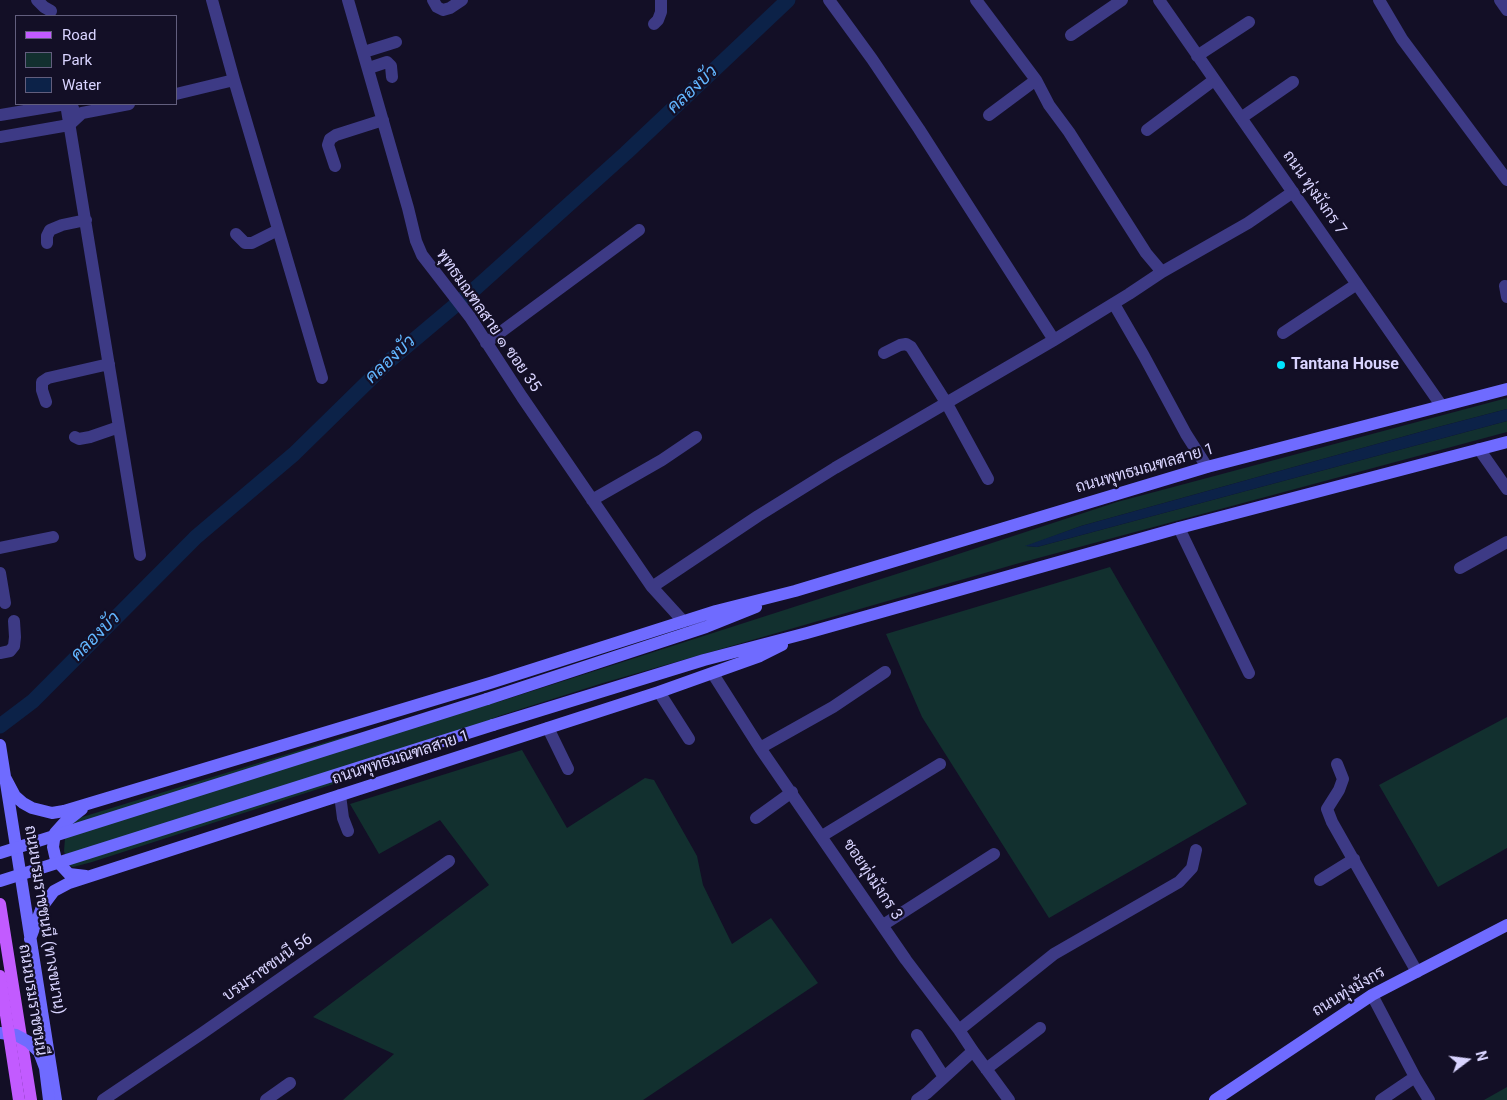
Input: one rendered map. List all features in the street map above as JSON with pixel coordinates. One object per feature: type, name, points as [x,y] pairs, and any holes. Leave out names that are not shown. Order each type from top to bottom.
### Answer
[{"type":"main road","name":"ถนนพุทธมณฑลสาย 1","points":[[6,779],[15,796],[32,808],[52,813],[87,805],[490,683],[739,604],[795,591],[1207,467],[1507,389]]},
{"type":"main road","name":"ถนนพุทธมณฑลสาย 1","points":[[0,881],[704,660],[807,633],[1179,528],[1507,442]]},
{"type":"main road","name":"ถนนพุทธมณฑลสาย 1","points":[[0,853],[487,699],[706,627],[795,591]]},
{"type":"main road","name":"ถนนพุทธมณฑลสาย 1","points":[[30,939],[42,907],[54,891],[69,883],[713,674],[760,656],[807,633]]},
{"type":"main road","name":"ถนนบรมราชชนนี (ทางขนาน)","points":[[1,748],[56,1100]]},
{"type":"main road","points":[[87,805],[64,822],[55,832],[53,847],[56,860],[69,874],[84,876],[105,871]]},
{"type":"main road","name":"ถนนบรมราชชนนี","points":[[0,904],[31,1100]]},
{"type":"main road","name":"ถนนทุ่งมังกร","points":[[1215,1100],[1372,995],[1506,927]]},
{"type":"main road","points":[[0,976],[19,1100]]},
{"type":"main road","points":[[0,1033],[16,1035],[29,1042],[39,1052],[45,1068],[49,1100]]},
{"type":"street","points":[[37,0],[44,7],[51,9]]},
{"type":"street","points":[[212,0],[322,378]]},
{"type":"street","name":"พุทธมณฑลสาย ๑ ซอย 35","points":[[348,0],[369,68],[416,241],[422,255],[470,317],[652,587],[683,621]]},
{"type":"street","points":[[433,0],[437,7],[443,10],[462,0]]},
{"type":"street","points":[[654,24],[661,12],[661,0]]},
{"type":"street","points":[[829,0],[872,59],[919,129],[1054,340]]},
{"type":"street","points":[[976,0],[1036,80],[1050,105],[1146,253],[1162,272]]},
{"type":"street","points":[[1071,35],[1122,0]]},
{"type":"street","name":"ถนน ทุ่งมังกร 7","points":[[1159,0],[1441,405]]},
{"type":"street","points":[[1379,0],[1402,39],[1507,180]]},
{"type":"street","points":[[1500,0],[1507,10]]},
{"type":"street","points":[[1198,56],[1249,22]]},
{"type":"street","points":[[364,52],[396,42]]},
{"type":"street","points":[[369,68],[387,62],[390,66],[392,77]]},
{"type":"street","points":[[178,94],[234,80]]},
{"type":"street","points":[[989,115],[1036,80]]},
{"type":"street","points":[[1147,130],[1214,80]]},
{"type":"street","points":[[1241,118],[1293,82]]},
{"type":"street","points":[[0,115],[60,105]]},
{"type":"street","points":[[66,105],[140,554]]},
{"type":"street","points":[[68,105],[82,113]]},
{"type":"street","points":[[0,137],[69,125],[82,113],[124,105]]},
{"type":"street","points":[[335,166],[328,145],[330,139],[336,135],[383,120]]},
{"type":"street","points":[[652,587],[758,516],[1114,304],[1162,272],[1248,223],[1293,192]]},
{"type":"street","points":[[47,243],[47,236],[50,230],[62,225],[86,220]]},
{"type":"street","points":[[236,234],[245,243],[252,243],[278,230]]},
{"type":"street","points":[[486,343],[639,230]]},
{"type":"street","points":[[1283,333],[1357,284]]},
{"type":"street","points":[[1114,304],[1186,434],[1207,467]]},
{"type":"street","points":[[884,353],[900,345],[906,344],[911,347],[946,404],[988,479]]},
{"type":"street","points":[[46,402],[42,390],[42,382],[48,378],[109,364]]},
{"type":"street","points":[[75,437],[79,439],[90,437],[119,427]]},
{"type":"street","points":[[592,500],[662,460],[696,437]]},
{"type":"street","points":[[1479,449],[1507,489]]},
{"type":"street","points":[[1179,528],[1249,674]]},
{"type":"street","points":[[0,548],[53,537]]},
{"type":"street","points":[[1460,568],[1507,542]]},
{"type":"street","points":[[0,573],[6,603]]},
{"type":"street","points":[[0,653],[10,651],[14,646],[14,622]]},
{"type":"street","points":[[760,748],[833,707],[885,672]]},
{"type":"street","name":"ซอยทุ่งมังกร 3","points":[[713,674],[760,748],[906,960],[1009,1100]]},
{"type":"street","points":[[659,692],[689,739]]},
{"type":"street","points":[[548,728],[568,769]]},
{"type":"street","points":[[822,836],[940,764]]},
{"type":"street","points":[[1337,764],[1342,785],[1327,809],[1332,822],[1417,972]]},
{"type":"street","points":[[756,818],[792,792]]},
{"type":"street","points":[[340,795],[343,818],[348,831]]},
{"type":"street","points":[[959,1030],[1054,954],[1179,882],[1192,868],[1196,850]]},
{"type":"street","points":[[883,925],[994,854]]},
{"type":"street","points":[[1320,880],[1354,859]]},
{"type":"street","name":"บรมราชชนนี 56","points":[[104,1100],[450,861]]},
{"type":"street","points":[[1372,995],[1429,1100]]},
{"type":"street","points":[[986,1069],[1040,1028]]},
{"type":"street","points":[[917,1035],[944,1077]]},
{"type":"street","points":[[917,1100],[972,1051]]},
{"type":"street","points":[[1381,1100],[1415,1077]]},
{"type":"street","points":[[266,1100],[290,1083]]},
{"type":"green space","points":[[1507,398],[1507,409],[1081,526],[1027,546],[1037,547],[1507,421],[1507,432],[1016,564],[603,683],[499,716],[346,780],[92,862],[73,867],[68,865],[64,851],[66,826],[79,818],[343,737],[498,702],[1117,502]]},
{"type":"green space","points":[[1110,567],[1247,804],[1049,918],[922,717],[886,634]]},
{"type":"green space","points":[[1507,717],[1507,848],[1438,887],[1379,785]]},
{"type":"green space","points":[[522,750],[567,828],[645,778],[654,780],[697,856],[703,885],[732,944],[771,918],[818,983],[643,1100],[343,1100],[394,1054],[313,1017],[489,885],[440,820],[379,854],[350,804]]},
{"type":"green space","points":[[1507,1087],[1507,1100],[1484,1100]]},
{"type":"water","points":[[1507,409],[1507,421],[1037,547],[1025,546],[1081,526]]},
{"type":"waterway","name":"คลองบัว","points":[[0,726],[33,701],[196,537],[294,454],[389,361],[477,287],[626,153],[788,0]]},
{"type":"place","name":"Tantana House","points":[[1281,365]]}]
